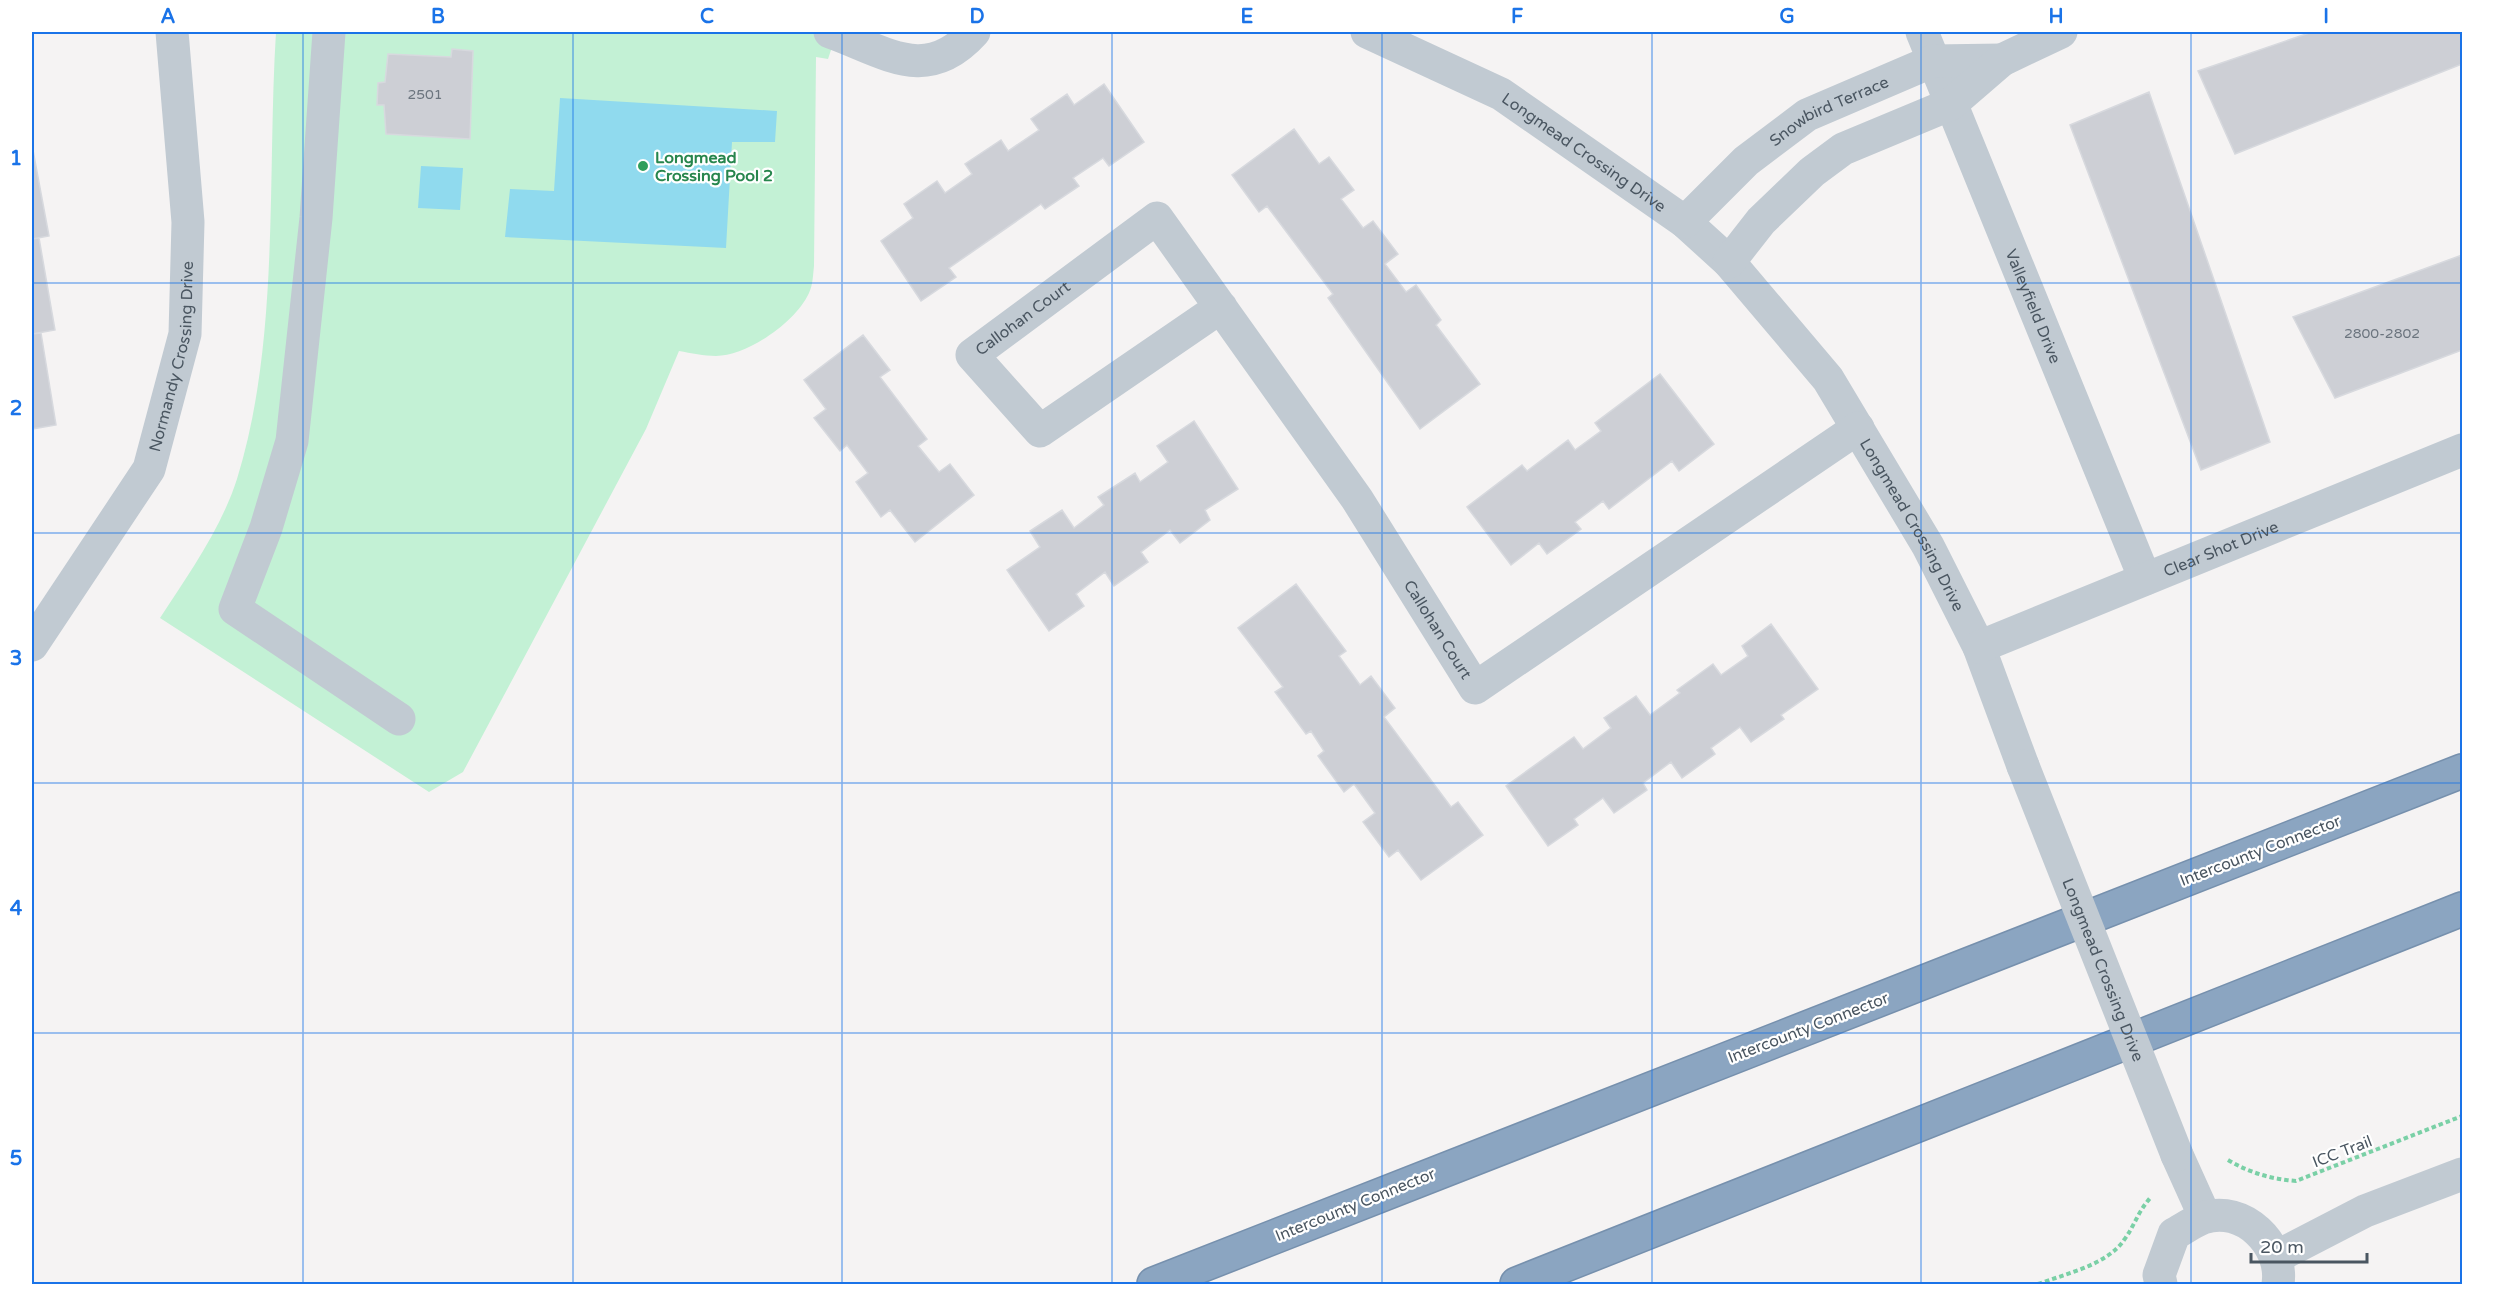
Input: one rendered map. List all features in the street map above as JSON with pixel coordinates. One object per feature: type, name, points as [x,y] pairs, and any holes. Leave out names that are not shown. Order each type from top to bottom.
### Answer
[{"type":"highway","name":"Intercounty Connector","points":[[1154,1284],[2463,771]]},
{"type":"highway","points":[[1517,1284],[2463,909]]},
{"type":"street","name":"Normandy Crossing Drive","points":[[36,629],[149,469],[185,334],[188,222],[172,32]]},
{"type":"street","points":[[329,32],[316,218],[292,441],[266,528],[235,609],[399,719]]},
{"type":"street","points":[[830,32],[910,63],[938,60],[962,45],[974,32]]},
{"type":"street","name":"Longmead Crossing Drive","points":[[1367,32],[1501,94],[1685,222],[1730,262],[1828,380],[1928,546],[1979,647],[2023,766],[2177,1155],[2205,1217]]},
{"type":"street","name":"Snowbird Terrace","points":[[1730,262],[1761,221],[1812,172],[1843,149],[1951,104],[2002,60],[2061,32]]},
{"type":"street","name":"Snowbird Terrace","points":[[1685,222],[1746,161],[1808,115],[1928,46],[2002,60]]},
{"type":"street","name":"Valleyfield Drive","points":[[1928,46],[2145,579]]},
{"type":"street","name":"Callohan Court","points":[[1221,307],[1040,431],[972,355],[1157,218],[1221,307],[1357,499],[1475,688],[1858,428]]},
{"type":"street","name":"Clear Shot Drive","points":[[1979,647],[2463,450]]},
{"type":"street","points":[[2161,1284],[2159,1275],[2174,1234],[2205,1217],[2230,1216],[2252,1226],[2267,1239],[2277,1271],[2365,1211],[2463,1174]]},
{"type":"path","name":"ICC Trail","points":[[2228,1160],[2275,1180],[2296,1181],[2463,1116]]},
{"type":"path","points":[[2038,1284],[2102,1259],[2124,1241],[2137,1213],[2151,1197]]},
{"type":"green space","points":[[276,32],[837,32],[828,59],[816,57],[814,266],[809,293],[803,304],[782,326],[756,344],[716,356],[679,351],[646,429],[463,772],[429,792],[160,618],[203,551],[222,516],[237,479],[251,426],[266,315]]},
{"type":"water","name":"Longmead Crossing Pool 2","points":[[560,98],[777,111],[775,142],[732,142],[726,248],[505,237],[510,189],[554,191]]},
{"type":"water","points":[[421,166],[463,168],[460,210],[418,208]]},
{"type":"building","points":[[2312,32],[2462,32],[2462,64],[2235,154],[2198,71]]},
{"type":"building","points":[[452,49],[473,51],[470,139],[386,134],[384,105],[377,105],[378,83],[385,82],[388,54],[451,57]]},
{"type":"building","points":[[1104,84],[1144,142],[1109,166],[1103,158],[1073,178],[1079,186],[1045,209],[1041,204],[949,268],[956,277],[921,301],[881,241],[913,218],[904,204],[937,181],[945,193],[972,174],[965,164],[1001,140],[1008,151],[1039,130],[1031,119],[1067,94],[1074,105]]},
{"type":"building","points":[[2149,92],[2270,442],[2201,470],[2070,125]]},
{"type":"building","points":[[1294,129],[1319,164],[1329,157],[1354,190],[1341,199],[1363,228],[1373,221],[1398,254],[1385,264],[1406,292],[1416,285],[1441,320],[1436,325],[1480,384],[1420,429],[1328,298],[1333,294],[1267,206],[1259,212],[1232,175]]},
{"type":"building","points":[[32,145],[49,236],[32,239]]},
{"type":"building","points":[[39,238],[55,330],[32,334],[32,239]]},
{"type":"building","points":[[2462,255],[2462,350],[2335,398],[2293,317]]},
{"type":"building","points":[[41,333],[56,425],[32,429],[32,334]]},
{"type":"building","points":[[863,335],[890,370],[880,377],[927,439],[918,446],[939,472],[950,464],[974,495],[915,542],[890,510],[881,517],[856,482],[868,473],[847,445],[840,451],[814,418],[826,409],[804,380]]},
{"type":"building","points":[[1660,374],[1714,444],[1679,471],[1672,461],[1609,509],[1603,501],[1575,522],[1581,529],[1547,554],[1539,543],[1511,565],[1467,507],[1522,465],[1527,471],[1568,440],[1575,450],[1601,431],[1595,423]]},
{"type":"building","points":[[1194,421],[1238,489],[1205,510],[1210,520],[1180,543],[1170,530],[1141,552],[1148,562],[1114,586],[1105,572],[1076,594],[1084,606],[1049,631],[1007,570],[1040,547],[1030,531],[1062,510],[1074,528],[1104,505],[1098,497],[1135,473],[1140,482],[1168,462],[1157,446]]},
{"type":"building","points":[[1296,584],[1346,651],[1339,656],[1360,685],[1371,676],[1395,708],[1384,717],[1451,807],[1458,802],[1483,835],[1421,880],[1398,850],[1389,857],[1363,822],[1375,813],[1354,784],[1344,792],[1318,756],[1324,751],[1311,731],[1306,734],[1275,692],[1283,687],[1238,628]]},
{"type":"building","points":[[1771,624],[1818,689],[1781,715],[1784,719],[1751,742],[1740,727],[1711,748],[1715,754],[1682,778],[1671,762],[1643,783],[1647,790],[1614,813],[1603,798],[1574,819],[1578,825],[1548,846],[1506,786],[1574,737],[1583,749],[1611,728],[1604,718],[1636,696],[1650,715],[1680,693],[1677,690],[1713,664],[1721,675],[1748,656],[1742,646]]},
{"type":"place","name":"Longmead Crossing Pool 2","points":[[643,166]]}]
